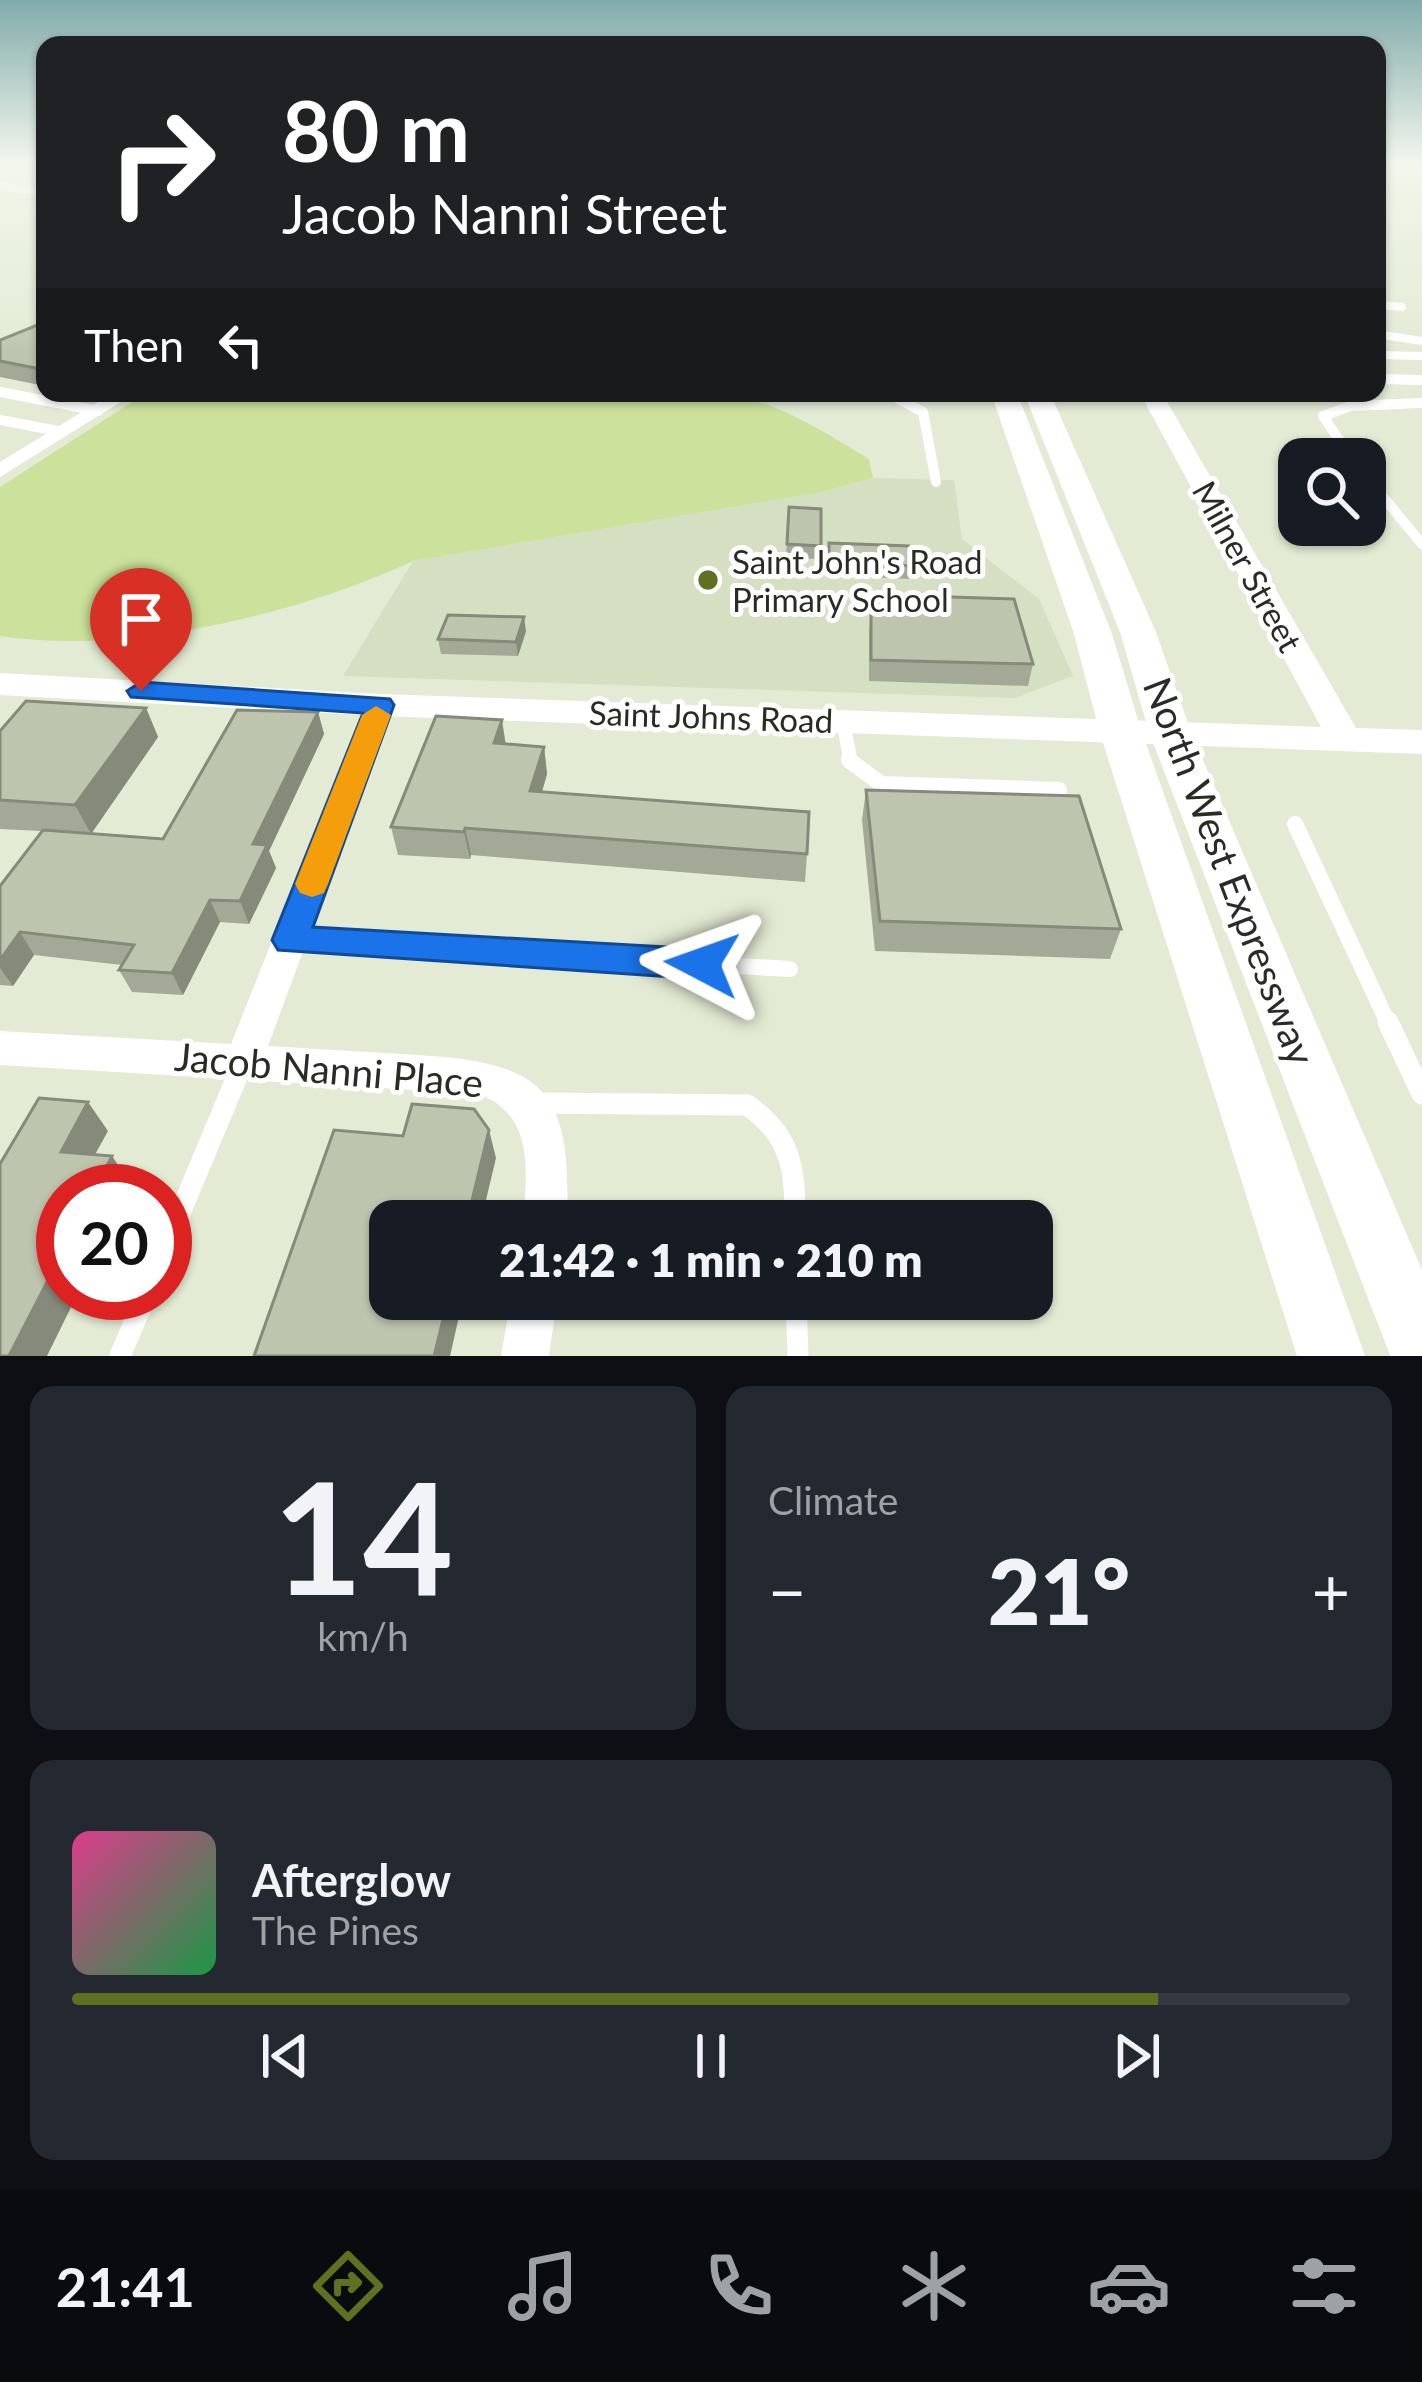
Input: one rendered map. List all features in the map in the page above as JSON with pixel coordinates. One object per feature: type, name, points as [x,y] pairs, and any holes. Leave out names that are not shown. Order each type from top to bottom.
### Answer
[{"type":"main road","name":"North West Expressway","points":[[1023,402],[1120,730],[1331,1356]]},
{"type":"main road","name":"North West Expressway","points":[[1024,402],[1138,632],[1170,732],[1422,1350]]},
{"type":"street","points":[[1386,380],[1422,380]]},
{"type":"street","points":[[0,471],[112,402]]},
{"type":"street","name":"Milner Street","points":[[1156,402],[1345,739]]},
{"type":"street","name":"Saint Johns Road","points":[[0,684],[380,705],[1422,742]]},
{"type":"street","points":[[244,1059],[380,705]]},
{"type":"street","name":"Jacob Nanni Place","points":[[0,1048],[480,1076],[508,1084],[531,1102],[543,1131],[546,1200]]},
{"type":"street","points":[[525,1356],[531,1320]]},
{"type":"lane","points":[[1386,306],[1402,307]]},
{"type":"lane","points":[[1386,335],[1422,341]]},
{"type":"lane","points":[[1386,355],[1422,356]]},
{"type":"lane","points":[[1386,385],[1402,402]]},
{"type":"lane","points":[[0,392],[36,399]]},
{"type":"lane","points":[[52,402],[98,411]]},
{"type":"lane","points":[[902,402],[926,418],[936,482]]},
{"type":"lane","points":[[1338,438],[1323,416],[1339,408],[1422,403]]},
{"type":"lane","points":[[0,420],[63,432]]},
{"type":"lane","points":[[1386,500],[1422,544]]},
{"type":"lane","points":[[843,721],[843,752],[857,772],[881,784],[1059,790]]},
{"type":"lane","points":[[1295,824],[1422,1094]]},
{"type":"lane","points":[[290,940],[790,969]]},
{"type":"lane","points":[[192,1184],[244,1059]]},
{"type":"lane","points":[[531,1102],[747,1105],[770,1119],[794,1151],[795,1200]]},
{"type":"lane","points":[[120,1356],[135,1320]]},
{"type":"lane","points":[[796,1320],[797,1356]]},
{"type":"shaded area","name":"Saint John's Road Primary School","points":[[873,478],[954,480],[962,539],[1039,599],[1073,676],[1015,698],[343,676],[413,561],[822,492]]},
{"type":"green space","points":[[132,402],[760,402],[869,459],[873,478],[822,492],[413,561],[318,598],[211,626],[101,640],[49,641],[0,636],[0,487]]},
{"type":"building","points":[[36,326],[36,368],[0,361],[0,340]]},
{"type":"building","points":[[789,507],[821,509],[821,546],[787,544]]},
{"type":"building","points":[[829,543],[909,546],[911,566],[829,561]]},
{"type":"building","points":[[886,595],[1014,599],[1033,664],[871,660],[871,611],[888,611]]},
{"type":"building","points":[[448,615],[524,617],[516,642],[438,639]]},
{"type":"building","points":[[26,701],[146,708],[75,805],[0,800],[0,731]]},
{"type":"building","points":[[237,710],[318,712],[253,844],[267,845],[240,901],[210,900],[172,973],[119,970],[134,945],[20,932],[0,960],[0,886],[43,830],[163,839]]},
{"type":"building","points":[[436,716],[502,720],[494,743],[544,747],[530,791],[809,812],[807,854],[465,828],[464,832],[391,827]]},
{"type":"building","points":[[866,790],[1079,796],[1121,929],[880,921]]},
{"type":"building","points":[[39,1098],[88,1102],[61,1152],[112,1156],[108,1164],[36,1164],[36,1304],[9,1356],[0,1356],[0,1164]]},
{"type":"building","points":[[412,1104],[474,1109],[489,1130],[472,1200],[369,1200],[369,1320],[443,1320],[434,1356],[254,1356],[334,1130],[403,1136]]},
{"type":"slow traffic","points":[[312,884],[376,715]]},
{"type":"place","name":"Saint John's Road Primary School","points":[[708,580]]},
{"type":"route","points":[[141,691],[380,705],[290,940],[702,964]]}]
